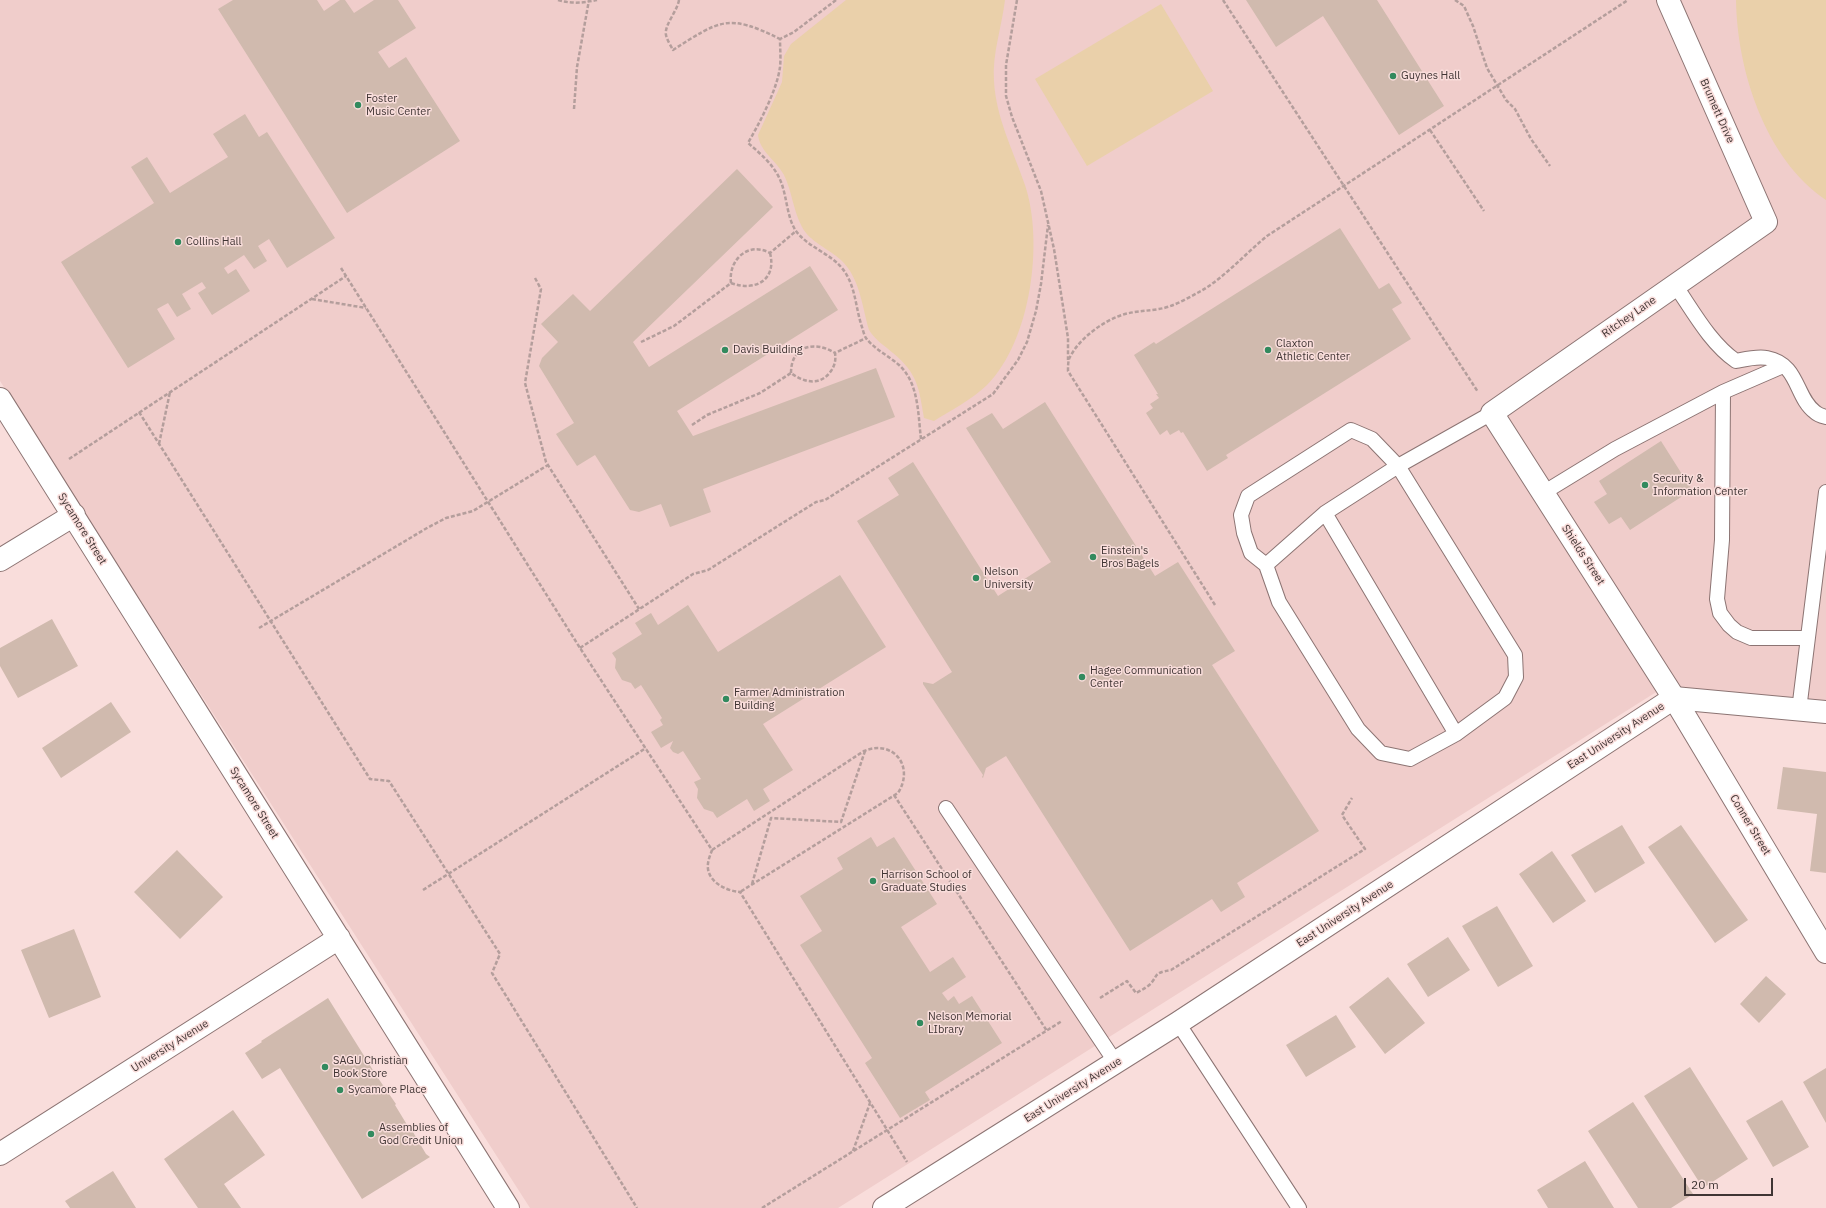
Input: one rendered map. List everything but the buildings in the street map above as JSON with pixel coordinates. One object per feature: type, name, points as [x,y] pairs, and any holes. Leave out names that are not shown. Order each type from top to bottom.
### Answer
[{"type":"street","name":"Brumett Drive","points":[[1668,0],[1766,222]]},
{"type":"street","name":"Ritchey Lane","points":[[1492,413],[1766,222]]},
{"type":"street","name":"Sycamore Street","points":[[0,399],[508,1208]]},
{"type":"street","name":"Shields Street","points":[[1492,413],[1674,698]]},
{"type":"street","points":[[0,560],[74,515]]},
{"type":"street","name":"East University Avenue","points":[[884,1208],[1178,1023],[1674,698],[1826,712]]},
{"type":"street","name":"Conner Street","points":[[1674,698],[1826,952]]},
{"type":"street","name":"University Avenue","points":[[0,1154],[339,938]]},
{"type":"lane","points":[[1675,285],[1714,340],[1729,356],[1736,361],[1768,358],[1783,366],[1790,371],[1796,380],[1809,406],[1816,414],[1826,417]]},
{"type":"lane","points":[[1543,493],[1621,446],[1723,392],[1783,366]]},
{"type":"lane","points":[[1723,392],[1722,540],[1717,599],[1720,613],[1729,625],[1737,632],[1751,638],[1808,638]]},
{"type":"lane","points":[[1266,565],[1325,513],[1398,466],[1492,413]]},
{"type":"lane","points":[[1351,430],[1372,439],[1398,466],[1515,655],[1516,676],[1505,698],[1456,734],[1410,759],[1382,753],[1358,729],[1279,602],[1266,565],[1251,553],[1244,533],[1241,515],[1248,496],[1351,430]]},
{"type":"lane","points":[[1799,710],[1826,492]]},
{"type":"lane","points":[[1325,513],[1456,734]]},
{"type":"lane","points":[[946,808],[1116,1063]]},
{"type":"lane","points":[[1178,1023],[1299,1208]]},
{"type":"path","points":[[558,0],[584,3],[597,0]]},
{"type":"path","points":[[679,0],[676,11],[668,24],[666,35],[673,50],[708,28],[723,23],[740,23],[759,28],[780,39]]},
{"type":"path","points":[[780,39],[794,32],[836,0]]},
{"type":"path","points":[[1017,0],[1006,66],[1006,96],[1012,117],[1040,191],[1054,249],[1068,338],[1068,371],[1215,605]]},
{"type":"path","points":[[1223,0],[1345,185],[1492,413]]},
{"type":"path","points":[[1455,0],[1464,6],[1473,26],[1487,68],[1506,100],[1514,109],[1531,140],[1550,166]]},
{"type":"path","points":[[1068,360],[1082,342],[1109,321],[1123,315],[1166,307],[1202,290],[1227,271],[1267,236],[1628,0]]},
{"type":"path","points":[[574,109],[577,67],[589,1]]},
{"type":"path","points":[[780,39],[780,68],[776,85],[761,120],[748,143],[775,170],[781,181],[791,220],[796,231],[812,246],[841,267],[854,292],[857,309],[866,338],[900,366],[907,376],[913,388],[916,401],[921,439]]},
{"type":"path","points":[[1430,130],[1484,211]]},
{"type":"path","points":[[580,648],[693,574],[708,570],[816,502],[825,500],[993,394],[1018,360],[1027,342],[1036,311],[1045,261],[1048,225]]},
{"type":"path","points":[[770,253],[796,231]]},
{"type":"path","points":[[753,249],[763,249],[770,253],[772,261],[768,276],[762,281],[746,287],[731,283],[730,276],[732,267],[743,252],[753,249]]},
{"type":"path","points":[[341,268],[580,648],[712,850],[708,870],[713,879],[730,891],[740,892],[894,795],[902,787],[905,769],[899,758],[892,752],[882,748],[874,748],[865,751],[712,850]]},
{"type":"path","points":[[68,459],[346,276]]},
{"type":"path","points":[[535,278],[541,289],[525,383],[548,465],[639,609]]},
{"type":"path","points":[[641,342],[674,326],[731,283]]},
{"type":"path","points":[[311,299],[366,308]]},
{"type":"path","points":[[835,352],[866,338]]},
{"type":"path","points":[[791,373],[792,361],[804,348],[815,346],[826,347],[835,352]]},
{"type":"path","points":[[791,373],[800,380],[818,382],[825,378],[830,372],[836,358],[835,352]]},
{"type":"path","points":[[692,425],[707,415],[760,393],[791,373]]},
{"type":"path","points":[[159,444],[170,392]]},
{"type":"path","points":[[139,412],[370,779],[389,781],[500,954],[492,973],[638,1208]]},
{"type":"path","points":[[259,628],[427,528],[446,518],[474,511],[548,465]]},
{"type":"path","points":[[423,890],[646,748]]},
{"type":"path","points":[[840,822],[865,751]]},
{"type":"path","points":[[894,795],[1047,1031]]},
{"type":"path","points":[[751,885],[771,818],[768,813]]},
{"type":"path","points":[[771,818],[840,822],[844,827]]},
{"type":"path","points":[[740,892],[922,1185]]},
{"type":"path","points":[[853,1151],[870,1102]]},
{"type":"shaded area","name":"Nelson University","points":[[0,0],[1826,0],[1826,703],[1661,689],[838,1208],[530,1208],[0,381]]},
{"type":"shaded area","points":[[846,0],[1005,0],[994,61],[995,95],[1006,134],[1025,185],[1031,208],[1033,262],[1030,290],[1014,343],[1002,366],[982,390],[934,421],[924,418],[919,390],[908,368],[871,334],[860,293],[847,267],[841,260],[805,232],[797,214],[784,175],[759,141],[758,135],[782,82],[784,56],[791,44]]},
{"type":"shaded area","points":[[1736,0],[1826,0],[1826,200],[1805,183],[1786,161],[1771,137],[1758,111],[1742,55]]},
{"type":"shaded area","points":[[1161,4],[1213,91],[1087,166],[1035,79]]},
{"type":"place","name":"Guynes Hall","points":[[1393,76]]},
{"type":"place","name":"Foster Music Center","points":[[358,105]]},
{"type":"place","name":"Collins Hall","points":[[178,242]]},
{"type":"place","name":"Davis Building","points":[[725,350]]},
{"type":"place","name":"Claxton Athletic Center","points":[[1268,350]]},
{"type":"place","name":"Security & Information Center","points":[[1645,485]]},
{"type":"place","name":"Einstein's Bros Bagels","points":[[1093,557]]},
{"type":"place","name":"Nelson University","points":[[976,578]]},
{"type":"place","name":"Hagee Communication Center","points":[[1082,677]]},
{"type":"place","name":"Farmer Administration Building","points":[[726,699]]},
{"type":"place","name":"Harrison School of Graduate Studies","points":[[873,881]]},
{"type":"place","name":"Nelson Memorial LIbrary","points":[[920,1023]]},
{"type":"place","name":"SAGU Christian Book Store","points":[[325,1067]]},
{"type":"place","name":"Sycamore Place","points":[[340,1090]]},
{"type":"place","name":"Assemblies of God Credit Union","points":[[371,1134]]}]
